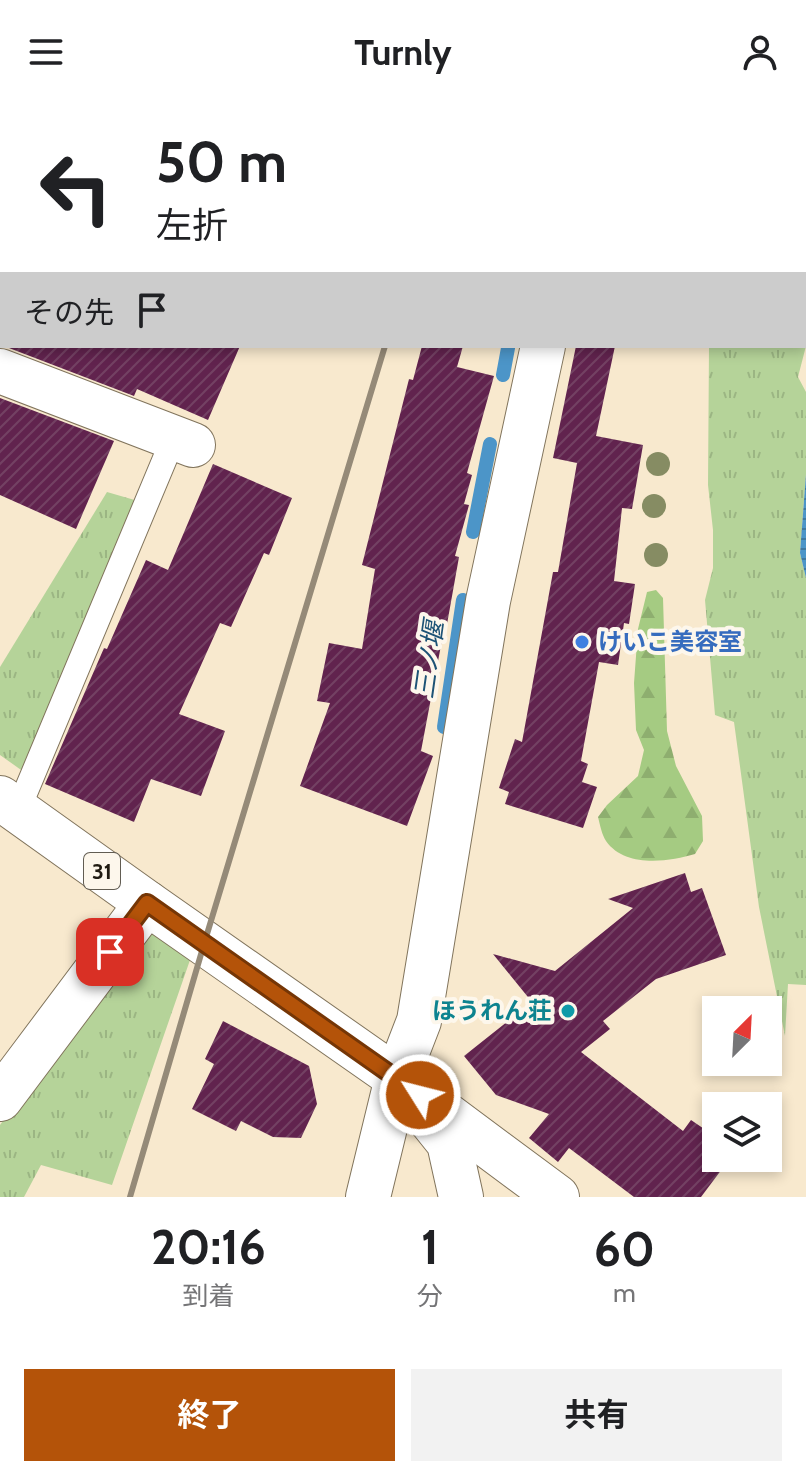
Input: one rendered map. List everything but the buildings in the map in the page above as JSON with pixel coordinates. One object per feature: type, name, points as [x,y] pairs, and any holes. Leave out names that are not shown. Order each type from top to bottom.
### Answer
[{"type":"street","points":[[368,1197],[397,1078],[419,1021],[488,601],[543,348]]},
{"type":"street","points":[[0,371],[184,441]]},
{"type":"street","name":"31","points":[[9,804],[397,1078]]},
{"type":"street","points":[[0,1099],[147,903]]},
{"type":"street","points":[[397,1078],[449,1143],[461,1197]]},
{"type":"street","points":[[397,1078],[557,1197]]},
{"type":"lane","points":[[9,804],[184,441]]},
{"type":"green space","points":[[709,348],[805,348],[798,377],[806,392],[806,474],[800,553],[806,578],[806,985],[788,984],[785,1036],[782,996],[777,996],[759,907],[734,722],[715,715],[705,600],[713,568],[708,485]]},
{"type":"green space","points":[[107,492],[138,501],[24,772],[0,755],[0,667]]},
{"type":"green space","points":[[656,590],[663,598],[667,731],[676,766],[702,816],[703,841],[695,854],[648,861],[624,856],[614,850],[605,839],[598,817],[638,776],[644,750],[636,730],[634,683],[638,629],[647,592]]},
{"type":"green space","points":[[144,927],[190,960],[112,1185],[41,1165],[24,1197],[0,1197],[0,1125]]},
{"type":"water","points":[[806,474],[806,578],[800,553]]},
{"type":"waterway","name":"三ノ堰","points":[[503,375],[508,348]]},
{"type":"waterway","name":"三ノ堰","points":[[473,532],[490,444]]},
{"type":"waterway","name":"三ノ堰","points":[[444,727],[463,600]]},
{"type":"railway","points":[[130,1197],[384,348]]},
{"type":"place","name":"けいこ美容室","points":[[582,642]]},
{"type":"place","name":"ほうれん荘","points":[[568,1011]]},
{"type":"route","points":[[110,952],[147,903],[420,1095]]}]
